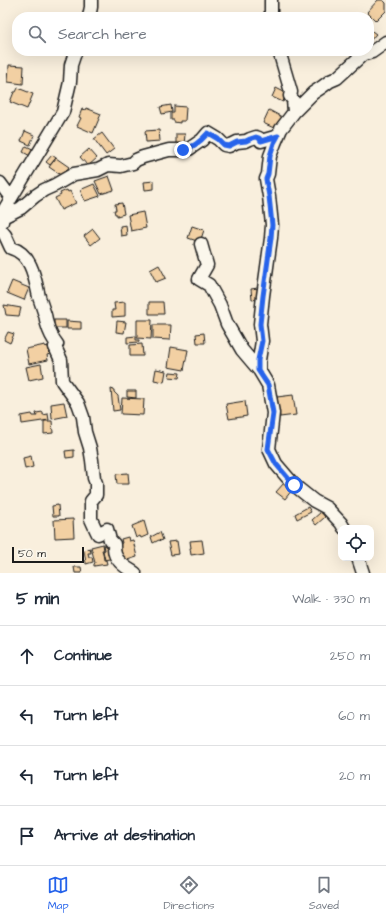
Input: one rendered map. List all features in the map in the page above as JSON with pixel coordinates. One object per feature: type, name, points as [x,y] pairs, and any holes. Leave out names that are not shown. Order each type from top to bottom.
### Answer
[{"type":"street","points":[[90,12],[91,0]]},
{"type":"street","points":[[271,0],[271,12]]},
{"type":"street","points":[[374,51],[386,42]]},
{"type":"street","points":[[74,56],[71,65],[70,82],[63,112],[4,210],[1,225],[11,248],[22,253],[32,269],[46,323],[52,338],[57,344],[55,347],[61,360],[62,381],[78,403],[83,417],[96,483],[96,495],[91,501],[91,519],[98,534],[107,529],[110,540],[114,544],[115,555],[118,560],[135,573]]},
{"type":"street","points":[[280,56],[291,92],[290,96],[293,100],[294,112]]},
{"type":"street","points":[[258,370],[258,360],[262,341],[260,324],[272,225],[266,179],[274,143],[294,112],[313,93],[337,78],[361,56]]},
{"type":"street","points":[[1,225],[35,196],[74,174],[98,170],[108,165],[120,166],[134,163],[136,160],[143,157],[169,150],[189,149],[202,140],[208,133],[224,145],[229,146],[237,142],[246,141],[256,137],[261,141],[278,136]]},
{"type":"street","points":[[0,182],[11,198]]},
{"type":"street","points":[[201,244],[207,265],[199,279],[209,285],[220,305],[227,324],[242,350],[268,385],[273,413],[268,449],[276,464],[294,485],[314,501],[327,508],[342,525]]},
{"type":"street","points":[[359,561],[363,573]]},
{"type":"building","points":[[378,0],[383,0],[386,3],[386,11],[376,21],[374,19],[374,12],[367,12]]},
{"type":"building","points":[[9,65],[24,66],[23,84],[8,82]]},
{"type":"building","points":[[18,88],[33,94],[27,109],[10,102],[14,92],[16,92]]},
{"type":"building","points":[[276,88],[286,93],[283,102],[272,97]]},
{"type":"building","points":[[171,105],[172,112],[162,114],[160,107]]},
{"type":"building","points":[[174,106],[186,107],[185,121],[180,121],[180,123],[171,120],[171,113],[174,113]]},
{"type":"building","points":[[86,108],[101,114],[93,133],[77,126],[81,118],[79,117],[82,109],[85,110]]},
{"type":"building","points":[[269,110],[282,117],[276,129],[263,123]]},
{"type":"building","points":[[159,130],[160,141],[146,142],[145,131]]},
{"type":"building","points":[[25,131],[34,135],[30,145],[21,141]]},
{"type":"building","points":[[102,133],[114,149],[106,155],[94,139]]},
{"type":"building","points":[[176,134],[185,134],[184,145],[176,145]]},
{"type":"building","points":[[26,146],[35,150],[32,157],[23,152]]},
{"type":"building","points":[[89,149],[97,158],[88,166],[80,157]]},
{"type":"building","points":[[52,155],[56,158],[50,165],[46,162]]},
{"type":"building","points":[[56,158],[69,167],[62,176],[49,167]]},
{"type":"building","points":[[109,176],[114,190],[101,194],[95,181]]},
{"type":"building","points":[[154,181],[154,189],[145,190],[144,182]]},
{"type":"building","points":[[94,184],[100,196],[85,201],[80,190]]},
{"type":"building","points":[[67,190],[68,192],[70,191],[76,203],[61,210],[55,198],[61,195],[60,193]]},
{"type":"building","points":[[122,203],[124,214],[117,216],[114,210],[116,210],[115,204]]},
{"type":"building","points":[[143,212],[146,228],[131,231],[128,215]]},
{"type":"building","points":[[126,225],[127,235],[121,236],[120,226]]},
{"type":"building","points":[[192,226],[204,230],[200,242],[188,238]]},
{"type":"building","points":[[93,229],[100,238],[91,245],[84,236]]},
{"type":"building","points":[[159,265],[166,278],[156,282],[150,270]]},
{"type":"building","points":[[12,281],[29,288],[24,300],[7,293]]},
{"type":"building","points":[[258,288],[259,299],[252,300],[251,289]]},
{"type":"building","points":[[125,302],[125,316],[112,317],[112,310],[115,310],[114,303]]},
{"type":"building","points":[[149,302],[163,302],[164,314],[149,314]]},
{"type":"building","points":[[4,305],[21,308],[19,316],[6,315]]},
{"type":"building","points":[[54,320],[66,320],[66,328],[54,328]]},
{"type":"building","points":[[137,320],[152,320],[151,339],[137,338]]},
{"type":"building","points":[[67,321],[81,322],[81,329],[67,329]]},
{"type":"building","points":[[117,321],[126,322],[124,333],[116,332]]},
{"type":"building","points":[[153,325],[171,325],[170,340],[153,339]]},
{"type":"building","points":[[8,332],[14,334],[10,343],[4,340]]},
{"type":"building","points":[[204,333],[205,343],[197,343],[196,334]]},
{"type":"building","points":[[136,336],[136,340],[139,340],[139,342],[127,343],[127,337]]},
{"type":"building","points":[[142,344],[143,356],[130,356],[130,345]]},
{"type":"building","points":[[45,345],[45,347],[48,346],[50,354],[47,355],[48,360],[29,364],[26,349]]},
{"type":"building","points":[[171,347],[188,350],[184,370],[168,367]]},
{"type":"building","points":[[41,364],[43,377],[29,380],[26,367]]},
{"type":"building","points":[[156,369],[166,371],[164,382],[154,380]]},
{"type":"building","points":[[170,372],[180,373],[179,378],[169,377]]},
{"type":"building","points":[[111,389],[114,390],[118,396],[120,410],[113,411]]},
{"type":"building","points":[[127,391],[136,391],[136,398],[127,397]]},
{"type":"building","points":[[293,395],[296,415],[280,417],[277,397]]},
{"type":"building","points":[[122,398],[144,399],[143,415],[121,414]]},
{"type":"building","points":[[245,401],[247,416],[229,419],[226,404]]},
{"type":"building","points":[[64,402],[67,416],[52,419],[51,404]]},
{"type":"building","points":[[43,412],[43,415],[48,414],[49,420],[22,424],[21,416],[32,414],[33,416],[37,416],[36,413]]},
{"type":"building","points":[[44,421],[52,421],[53,433],[44,434]]},
{"type":"building","points":[[74,450],[74,457],[66,458],[65,451]]},
{"type":"building","points":[[31,456],[33,467],[25,469],[23,458]]},
{"type":"building","points":[[128,473],[129,484],[117,484],[116,474]]},
{"type":"building","points":[[284,483],[292,490],[285,499],[276,492]]},
{"type":"building","points":[[58,505],[59,516],[53,516],[52,506]]},
{"type":"building","points":[[308,507],[311,512],[297,519],[295,514]]},
{"type":"building","points":[[321,512],[325,517],[316,525],[312,520]]},
{"type":"building","points":[[73,519],[74,537],[55,538],[54,520]]},
{"type":"building","points":[[144,521],[148,535],[141,538],[140,536],[136,538],[132,526]]},
{"type":"building","points":[[160,532],[163,540],[153,543],[151,537]]},
{"type":"building","points":[[128,537],[129,541],[133,540],[137,557],[124,561],[119,544],[122,543],[121,539]]},
{"type":"building","points":[[202,540],[204,553],[191,555],[190,541]]},
{"type":"building","points":[[177,541],[179,554],[171,555],[168,542]]},
{"type":"building","points":[[103,544],[104,550],[102,550],[104,560],[106,560],[107,564],[94,566],[95,563],[91,547]]},
{"type":"building","points":[[110,544],[113,558],[105,560],[103,551],[105,550],[104,545]]},
{"type":"building","points":[[90,548],[91,553],[88,553],[89,557],[92,557],[93,562],[86,564],[84,550]]},
{"type":"building","points":[[74,567],[81,567],[82,573],[75,573]]},
{"type":"route","points":[[183,150],[189,149],[202,140],[208,133],[224,145],[229,146],[237,142],[246,141],[256,137],[261,141],[264,141],[278,136],[270,156],[266,179],[272,225],[260,324],[262,341],[258,360],[258,370],[268,385],[273,413],[268,449],[276,464],[294,485]]}]
